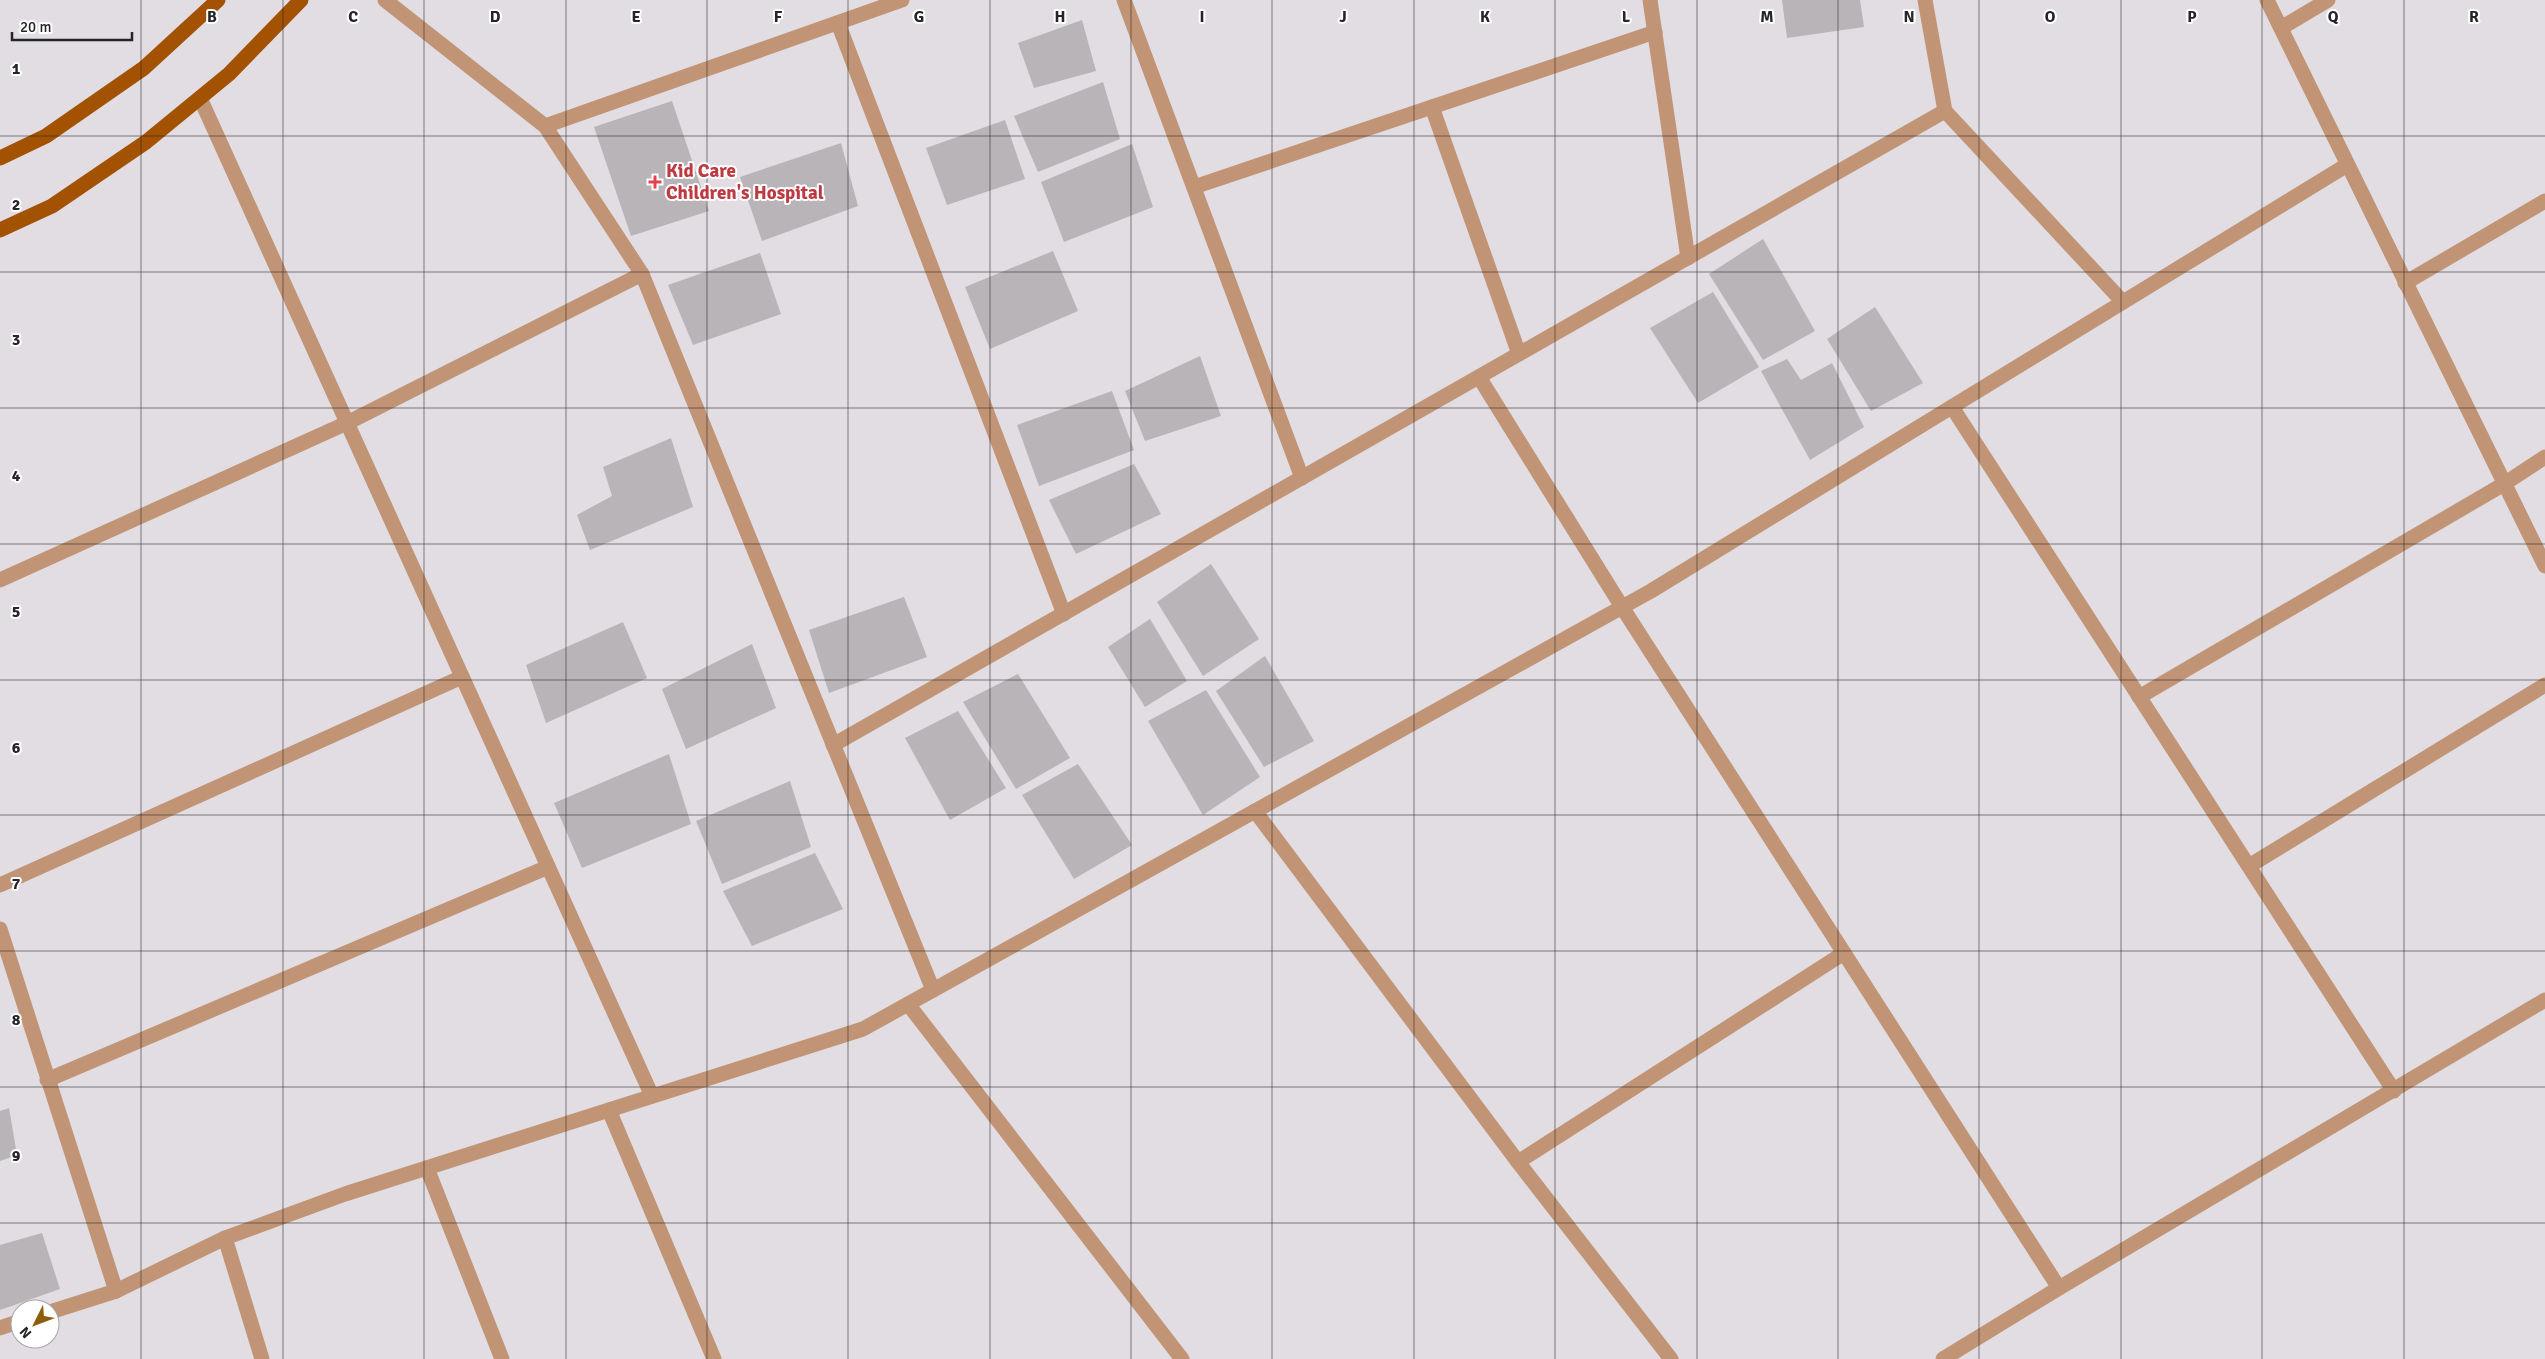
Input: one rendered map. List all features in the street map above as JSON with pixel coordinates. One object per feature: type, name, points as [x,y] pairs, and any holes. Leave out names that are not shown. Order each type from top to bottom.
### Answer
[{"type":"main road","points":[[0,158],[46,136],[144,68],[218,0]]},
{"type":"main road","points":[[0,230],[52,206],[146,142],[229,74],[301,0]]},
{"type":"street","points":[[385,0],[545,126],[642,274],[933,990]]},
{"type":"street","points":[[545,126],[902,0]]},
{"type":"street","points":[[1124,0],[1302,478]]},
{"type":"street","points":[[1650,0],[1688,258]]},
{"type":"street","points":[[1925,0],[1945,112],[2123,302]]},
{"type":"street","points":[[2267,0],[2545,566]]},
{"type":"street","points":[[2281,28],[2328,0]]},
{"type":"street","points":[[838,23],[1064,614]]},
{"type":"street","points":[[1194,187],[1655,32]]},
{"type":"street","points":[[200,98],[652,1096]]},
{"type":"street","points":[[1432,107],[1519,354]]},
{"type":"street","points":[[833,745],[1945,112]]},
{"type":"street","points":[[60,1309],[116,1291],[225,1238],[345,1194],[863,1029],[1622,607],[2347,165]]},
{"type":"street","points":[[2405,283],[2545,200]]},
{"type":"street","points":[[0,580],[347,423],[642,274]]},
{"type":"street","points":[[1478,377],[1622,607],[2060,1288]]},
{"type":"street","points":[[1952,407],[2394,1091]]},
{"type":"street","points":[[2139,697],[2504,484],[2545,456]]},
{"type":"street","points":[[0,885],[462,677]]},
{"type":"street","points":[[2249,866],[2545,685]]},
{"type":"street","points":[[1255,811],[1518,1162],[1671,1359]]},
{"type":"street","points":[[47,1080],[548,867]]},
{"type":"street","points":[[0,929],[116,1291]]},
{"type":"street","points":[[1518,1162],[1844,953]]},
{"type":"street","points":[[1943,1359],[2545,1000]]},
{"type":"street","points":[[908,1004],[1182,1359]]},
{"type":"street","points":[[609,1110],[714,1359]]},
{"type":"street","points":[[428,1168],[502,1359]]},
{"type":"street","points":[[225,1238],[262,1359]]},
{"type":"building","points":[[1782,0],[1860,0],[1864,27],[1787,38]]},
{"type":"building","points":[[1082,20],[1096,71],[1034,88],[1018,43]]},
{"type":"building","points":[[1103,82],[1120,139],[1038,172],[1014,116]]},
{"type":"building","points":[[672,101],[709,211],[631,236],[594,127]]},
{"type":"building","points":[[1005,120],[1025,179],[947,205],[926,148]]},
{"type":"building","points":[[841,143],[858,206],[762,241],[740,177]]},
{"type":"building","points":[[1132,144],[1153,207],[1064,242],[1041,182]]},
{"type":"building","points":[[1763,239],[1815,331],[1763,360],[1709,274]]},
{"type":"building","points":[[1053,251],[1078,311],[990,349],[965,287]]},
{"type":"building","points":[[760,253],[781,314],[693,345],[668,285]]},
{"type":"building","points":[[1713,292],[1759,367],[1698,403],[1650,328]]},
{"type":"building","points":[[1875,307],[1923,383],[1871,411],[1827,339]]},
{"type":"building","points":[[1200,356],[1221,416],[1145,441],[1125,391]]},
{"type":"building","points":[[1787,359],[1801,380],[1832,363],[1864,427],[1810,460],[1761,371]]},
{"type":"building","points":[[1112,391],[1134,450],[1039,486],[1017,425]]},
{"type":"building","points":[[671,438],[693,507],[590,550],[577,515],[612,496],[603,467]]},
{"type":"building","points":[[1134,464],[1161,514],[1076,554],[1049,500]]},
{"type":"building","points":[[1211,564],[1259,639],[1203,676],[1157,602]]},
{"type":"building","points":[[904,597],[927,657],[829,693],[809,630]]},
{"type":"building","points":[[1150,619],[1187,681],[1145,707],[1108,647]]},
{"type":"building","points":[[623,622],[647,678],[546,723],[526,665]]},
{"type":"building","points":[[752,644],[776,708],[686,749],[662,689]]},
{"type":"building","points":[[1265,656],[1314,741],[1264,767],[1216,691]]},
{"type":"building","points":[[1018,674],[1070,758],[1016,789],[963,702]]},
{"type":"building","points":[[1206,690],[1260,777],[1203,815],[1148,721]]},
{"type":"building","points":[[958,711],[1006,788],[950,820],[905,738]]},
{"type":"building","points":[[669,754],[691,824],[582,868],[554,803]]},
{"type":"building","points":[[1078,764],[1132,845],[1074,879],[1022,795]]},
{"type":"building","points":[[790,781],[811,847],[722,884],[696,821]]},
{"type":"building","points":[[815,853],[843,909],[752,946],[723,891]]},
{"type":"building","points":[[9,1108],[17,1155],[0,1161],[0,1111]]},
{"type":"building","points":[[42,1233],[60,1289],[31,1299],[10,1299],[10,1306],[0,1310],[0,1245]]},
{"type":"place","name":"Kid Care Children's Hospital","points":[[655,182]]}]
